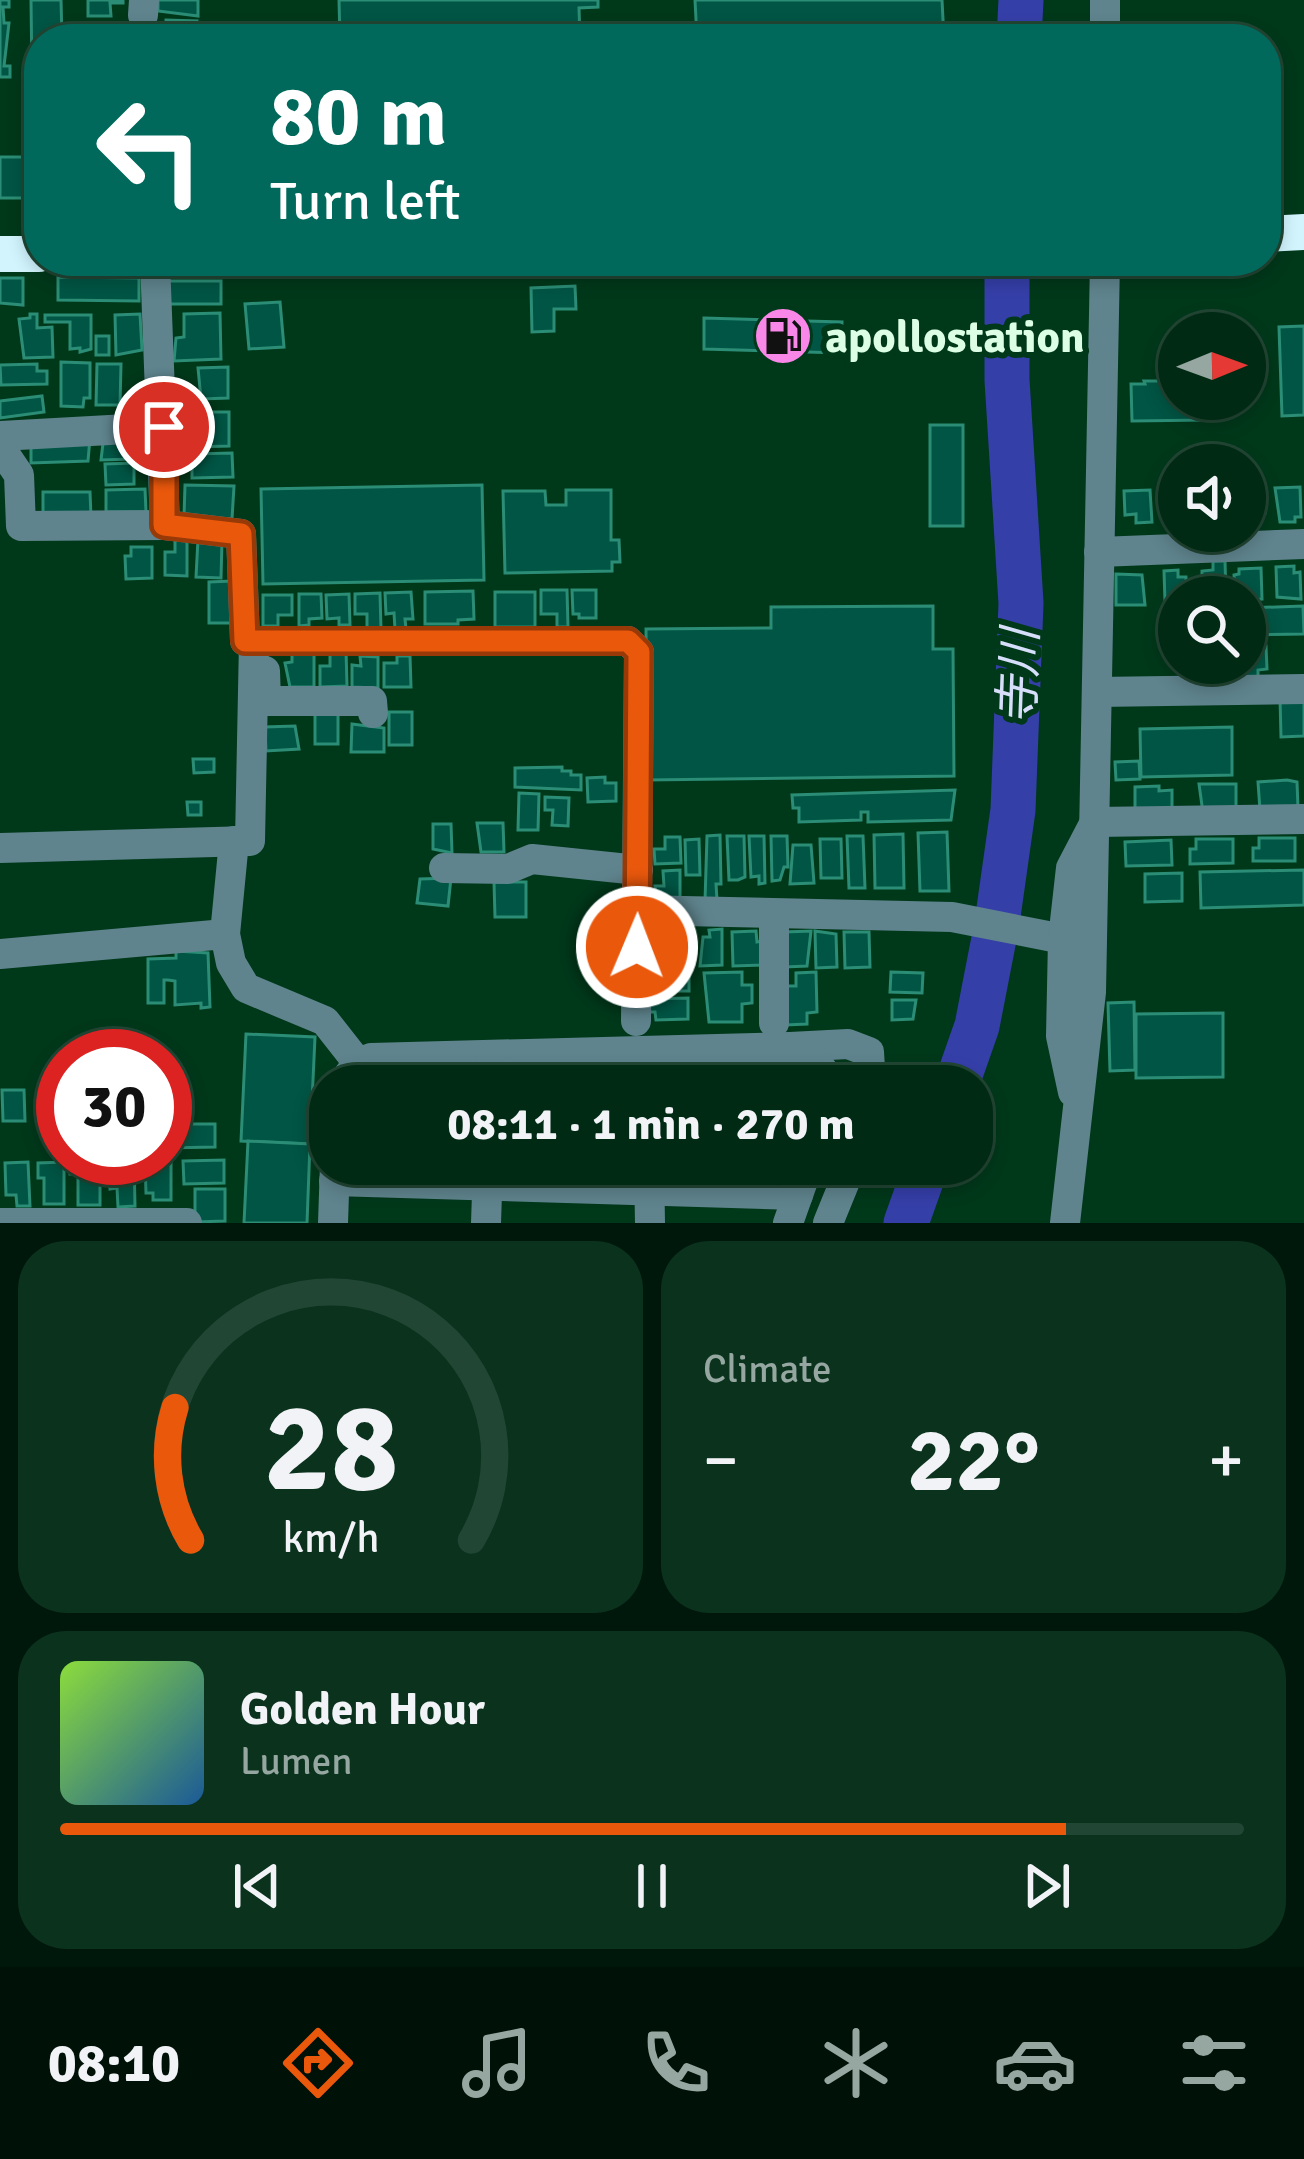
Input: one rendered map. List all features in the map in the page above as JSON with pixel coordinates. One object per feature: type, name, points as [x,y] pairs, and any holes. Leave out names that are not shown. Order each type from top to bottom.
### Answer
[{"type":"street","points":[[155,276],[164,525]]},
{"type":"street","points":[[1065,1223],[1091,992],[1105,276]]},
{"type":"street","points":[[0,436],[164,427]]},
{"type":"street","points":[[0,446],[19,475],[10,526],[164,525],[241,534],[245,641],[628,641],[639,652],[636,1021]]},
{"type":"street","points":[[1099,552],[1304,544]]},
{"type":"street","points":[[259,641],[266,700],[372,701],[373,713]]},
{"type":"street","points":[[0,848],[250,841],[259,641]]},
{"type":"street","points":[[1097,692],[1304,688]]},
{"type":"street","points":[[1095,822],[1304,819]]},
{"type":"street","points":[[1078,1119],[1061,1036],[1050,937],[1072,868],[1095,822]]},
{"type":"street","points":[[234,841],[225,934],[231,963],[245,988],[325,1021],[345,1065]]},
{"type":"street","points":[[443,868],[508,869],[532,859],[638,870]]},
{"type":"street","points":[[637,910],[952,916],[1050,937]]},
{"type":"street","points":[[774,915],[782,1035],[818,1065]]},
{"type":"street","points":[[0,954],[225,934]]},
{"type":"street","points":[[538,1065],[782,1035],[848,1044],[869,1052],[870,1065]]},
{"type":"street","points":[[648,1051],[648,1065]]},
{"type":"street","points":[[361,1065],[371,1058],[436,1065]]},
{"type":"street","points":[[333,1223],[334,1185]]},
{"type":"street","points":[[486,1223],[488,1185]]},
{"type":"street","points":[[649,1185],[650,1223]]},
{"type":"street","points":[[685,1185],[793,1209]]},
{"type":"street","points":[[828,1223],[843,1185]]},
{"type":"street","points":[[1,1223],[187,1223]]},
{"type":"building","points":[[0,0],[9,0],[9,7],[3,7],[4,23],[9,23],[4,66],[10,66],[10,77],[0,77]]},
{"type":"building","points":[[31,0],[61,0],[62,24],[31,24]]},
{"type":"building","points":[[88,0],[123,3],[110,3],[111,16],[88,16]]},
{"type":"building","points":[[158,0],[198,0],[198,16],[158,11]]},
{"type":"building","points":[[339,0],[598,0],[598,7],[579,8],[580,24],[340,24]]},
{"type":"building","points":[[695,0],[942,0],[943,24],[696,24]]},
{"type":"building","points":[[166,20],[197,21],[197,24],[166,24]]},
{"type":"building","points":[[0,157],[24,157],[24,198],[0,198]]},
{"type":"building","points":[[58,277],[139,278],[139,301],[58,300]]},
{"type":"building","points":[[0,278],[23,278],[23,305],[0,303]]},
{"type":"building","points":[[167,281],[221,281],[221,304],[168,304]]},
{"type":"building","points":[[575,286],[576,309],[554,309],[554,331],[532,332],[531,288]]},
{"type":"building","points":[[280,302],[284,347],[249,349],[245,304]]},
{"type":"building","points":[[220,313],[221,359],[174,361],[176,338],[184,337],[184,314]]},
{"type":"building","points":[[37,314],[37,328],[52,327],[53,357],[24,358],[19,319],[30,318]]},
{"type":"building","points":[[140,314],[142,350],[116,355],[115,315]]},
{"type":"building","points":[[45,315],[91,315],[91,349],[70,349],[70,322],[45,322]]},
{"type":"building","points":[[704,318],[842,322],[841,353],[704,349]]},
{"type":"building","points":[[1304,326],[1304,415],[1282,416],[1279,327]]},
{"type":"building","points":[[96,336],[109,336],[109,355],[96,355]]},
{"type":"building","points":[[61,362],[90,363],[90,398],[84,398],[83,407],[61,406]]},
{"type":"building","points":[[37,364],[37,371],[47,371],[47,384],[1,385],[0,365]]},
{"type":"building","points":[[97,364],[121,364],[120,405],[96,405]]},
{"type":"building","points":[[228,367],[228,398],[201,399],[198,368]]},
{"type":"building","points":[[1158,381],[1158,420],[1206,420],[1132,421],[1131,384]]},
{"type":"building","points":[[42,396],[44,412],[0,418],[0,401]]},
{"type":"building","points":[[191,412],[229,412],[229,446],[192,447]]},
{"type":"building","points":[[930,425],[963,425],[963,526],[930,526]]},
{"type":"building","points":[[145,434],[145,449],[133,454],[133,459],[101,460],[104,435]]},
{"type":"building","points":[[90,438],[88,461],[31,463],[31,443]]},
{"type":"building","points":[[232,453],[233,477],[192,478],[192,463],[180,464],[180,456]]},
{"type":"building","points":[[134,463],[134,484],[106,485],[105,464]]},
{"type":"building","points":[[185,485],[234,486],[232,519],[184,517]]},
{"type":"building","points":[[482,485],[484,580],[263,584],[261,489]]},
{"type":"building","points":[[1300,487],[1301,517],[1280,522],[1275,488]]},
{"type":"building","points":[[145,489],[146,512],[106,512],[106,490]]},
{"type":"building","points":[[566,490],[611,490],[611,540],[619,540],[620,562],[612,562],[612,571],[505,573],[503,491],[545,491],[546,505],[566,505]]},
{"type":"building","points":[[1150,490],[1152,522],[1136,523],[1136,514],[1125,515],[1124,491]]},
{"type":"building","points":[[43,492],[90,492],[91,517],[43,517]]},
{"type":"building","points":[[198,539],[222,540],[221,578],[196,577]]},
{"type":"building","points":[[175,540],[187,540],[187,576],[165,575],[165,552],[175,552]]},
{"type":"building","points":[[131,547],[152,547],[152,578],[126,579],[125,556],[131,556]]},
{"type":"building","points":[[1213,561],[1225,561],[1225,576],[1202,576],[1202,571],[1213,570]]},
{"type":"building","points":[[1294,566],[1294,573],[1300,572],[1301,599],[1277,597],[1276,567]]},
{"type":"building","points":[[1261,568],[1261,576],[1234,576],[1239,569]]},
{"type":"building","points":[[1116,574],[1142,575],[1145,605],[1116,605]]},
{"type":"building","points":[[232,581],[233,623],[209,623],[209,582]]},
{"type":"building","points":[[541,590],[567,590],[568,627],[557,627],[557,614],[541,614]]},
{"type":"building","points":[[572,590],[596,590],[596,618],[573,614]]},
{"type":"building","points":[[473,591],[474,619],[425,624],[425,592]]},
{"type":"building","points":[[411,592],[413,619],[405,619],[406,629],[395,629],[394,613],[386,614],[385,593]]},
{"type":"building","points":[[495,592],[535,592],[535,627],[495,627]]},
{"type":"building","points":[[380,593],[381,629],[367,630],[367,614],[355,614],[355,594]]},
{"type":"building","points":[[299,594],[321,594],[322,618],[299,626]]},
{"type":"building","points":[[349,594],[350,625],[339,625],[339,618],[327,619],[326,595]]},
{"type":"building","points":[[263,595],[292,595],[292,615],[278,615],[278,626],[263,626]]},
{"type":"building","points":[[933,606],[933,649],[953,649],[954,776],[647,780],[646,629],[771,628],[771,607]]},
{"type":"building","points":[[1303,606],[1304,634],[1266,635],[1266,607]]},
{"type":"building","points":[[330,650],[346,650],[347,686],[320,687],[320,666],[330,666]]},
{"type":"building","points":[[292,654],[314,654],[314,687],[290,687],[285,663],[292,662]]},
{"type":"building","points":[[360,656],[378,657],[378,688],[352,687],[352,665],[361,666]]},
{"type":"building","points":[[397,656],[410,656],[411,687],[384,687],[384,663],[397,663]]},
{"type":"building","points":[[1280,698],[1304,698],[1304,736],[1281,737]]},
{"type":"building","points":[[389,712],[412,712],[412,745],[389,745]]},
{"type":"building","points":[[315,714],[338,714],[338,744],[315,744]]},
{"type":"building","points":[[352,724],[384,728],[384,752],[351,752]]},
{"type":"building","points":[[295,726],[299,749],[266,751],[265,727]]},
{"type":"building","points":[[1232,727],[1232,775],[1141,777],[1140,729]]},
{"type":"building","points":[[193,759],[214,759],[214,772],[194,773]]},
{"type":"building","points":[[1139,761],[1140,779],[1116,780],[1115,762]]},
{"type":"building","points":[[562,767],[571,775],[581,775],[581,790],[515,787],[515,768]]},
{"type":"building","points":[[605,777],[605,783],[616,783],[616,801],[588,802],[587,778]]},
{"type":"building","points":[[1258,782],[1297,782],[1298,808],[1260,810]]},
{"type":"building","points":[[1199,784],[1236,784],[1236,813],[1203,813]]},
{"type":"building","points":[[1159,786],[1159,791],[1172,790],[1172,810],[1135,811],[1135,787]]},
{"type":"building","points":[[955,790],[951,820],[868,822],[868,812],[861,812],[861,820],[799,822],[792,795]]},
{"type":"building","points":[[519,793],[539,794],[538,830],[518,830]]},
{"type":"building","points":[[545,797],[569,798],[568,826],[552,825],[553,810],[545,810]]},
{"type":"building","points":[[187,802],[201,802],[201,815],[188,815]]},
{"type":"building","points":[[477,823],[503,823],[504,852],[481,852]]},
{"type":"building","points":[[433,824],[451,824],[452,853],[433,849]]},
{"type":"building","points":[[947,832],[949,891],[920,891],[918,833]]},
{"type":"building","points":[[903,834],[904,888],[875,888],[874,835]]},
{"type":"building","points":[[720,835],[721,884],[716,884],[717,900],[705,901],[707,836]]},
{"type":"building","points":[[727,836],[744,836],[745,877],[738,880],[729,880]]},
{"type":"building","points":[[749,836],[764,836],[765,883],[759,884],[759,876],[751,877]]},
{"type":"building","points":[[771,836],[787,836],[788,867],[780,880],[772,881]]},
{"type":"building","points":[[847,836],[863,836],[865,888],[849,888]]},
{"type":"building","points":[[665,837],[680,837],[681,863],[655,864],[654,849],[665,849]]},
{"type":"building","points":[[1259,838],[1295,838],[1295,861],[1253,861]]},
{"type":"building","points":[[699,839],[700,875],[686,875],[685,840]]},
{"type":"building","points":[[820,839],[841,839],[842,878],[821,878]]},
{"type":"building","points":[[1196,839],[1233,839],[1233,863],[1190,864]]},
{"type":"building","points":[[1171,840],[1172,865],[1126,866],[1125,842]]},
{"type":"building","points":[[793,845],[811,845],[814,883],[790,884]]},
{"type":"building","points":[[680,870],[680,898],[656,899],[655,886],[664,886],[663,871]]},
{"type":"building","points":[[1304,870],[1304,905],[1201,908],[1200,872]]},
{"type":"building","points":[[1182,873],[1182,901],[1145,902],[1145,874]]},
{"type":"building","points":[[451,878],[448,906],[417,903],[420,879]]},
{"type":"building","points":[[494,882],[526,882],[526,917],[495,917]]},
{"type":"building","points":[[663,928],[664,964],[646,964],[645,929]]},
{"type":"building","points":[[722,929],[722,965],[700,966],[703,937],[710,937],[709,930]]},
{"type":"building","points":[[675,930],[693,930],[694,964],[672,965]]},
{"type":"building","points":[[756,931],[757,942],[762,941],[763,965],[733,966],[732,932]]},
{"type":"building","points":[[811,931],[807,966],[785,967],[784,932]]},
{"type":"building","points":[[815,931],[836,934],[837,967],[816,968]]},
{"type":"building","points":[[844,932],[869,932],[870,967],[845,968]]},
{"type":"building","points":[[176,951],[208,953],[210,1007],[175,1005],[175,981],[168,980],[164,980],[164,1003],[148,1003],[148,959],[176,958]]},
{"type":"building","points":[[651,969],[689,969],[689,991],[660,991],[660,984],[651,984]]},
{"type":"building","points":[[742,972],[742,985],[752,985],[752,1003],[742,1004],[742,1022],[709,1022],[704,973]]},
{"type":"building","points":[[816,972],[817,1012],[807,1013],[807,1024],[786,1025],[787,986],[796,986],[796,973]]},
{"type":"building","points":[[891,972],[923,973],[922,993],[890,992]]},
{"type":"building","points":[[688,998],[688,1019],[656,1020],[655,1012],[646,1012],[646,999]]},
{"type":"building","points":[[892,1000],[916,1000],[913,1019],[892,1020]]},
{"type":"building","points":[[1134,1002],[1135,1070],[1110,1071],[1108,1003]]},
{"type":"building","points":[[1223,1013],[1223,1077],[1136,1078],[1136,1014]]},
{"type":"building","points":[[246,1034],[315,1037],[314,1065],[309,1065],[309,1144],[241,1141]]},
{"type":"building","points":[[2,1090],[24,1090],[25,1121],[3,1121]]},
{"type":"building","points":[[192,1124],[215,1124],[215,1147],[192,1147]]},
{"type":"building","points":[[248,1141],[309,1144],[307,1223],[244,1223]]},
{"type":"building","points":[[224,1160],[224,1183],[192,1184],[192,1161]]},
{"type":"building","points":[[28,1162],[30,1206],[17,1206],[16,1195],[6,1195],[5,1163]]},
{"type":"building","points":[[44,1185],[64,1185],[64,1204],[44,1204]]},
{"type":"building","points":[[78,1185],[100,1185],[100,1205],[78,1205]]},
{"type":"building","points":[[110,1185],[135,1185],[135,1206],[118,1207],[117,1188],[110,1189]]},
{"type":"building","points":[[146,1185],[171,1185],[171,1200],[153,1200],[153,1193],[146,1193]]},
{"type":"building","points":[[195,1189],[225,1189],[225,1221],[195,1222]]},
{"type":"waterway","name":"寺川","points":[[1020,24],[1021,0]]},
{"type":"waterway","name":"寺川","points":[[963,1065],[977,1026],[1013,810],[1021,603],[1007,380],[1007,276]]},
{"type":"waterway","name":"寺川","points":[[906,1223],[920,1185]]},
{"type":"place","name":"apollostation","points":[[783,336]]},
{"type":"route","points":[[164,427],[164,525],[241,534],[245,641],[628,641],[639,652],[637,947]]}]
